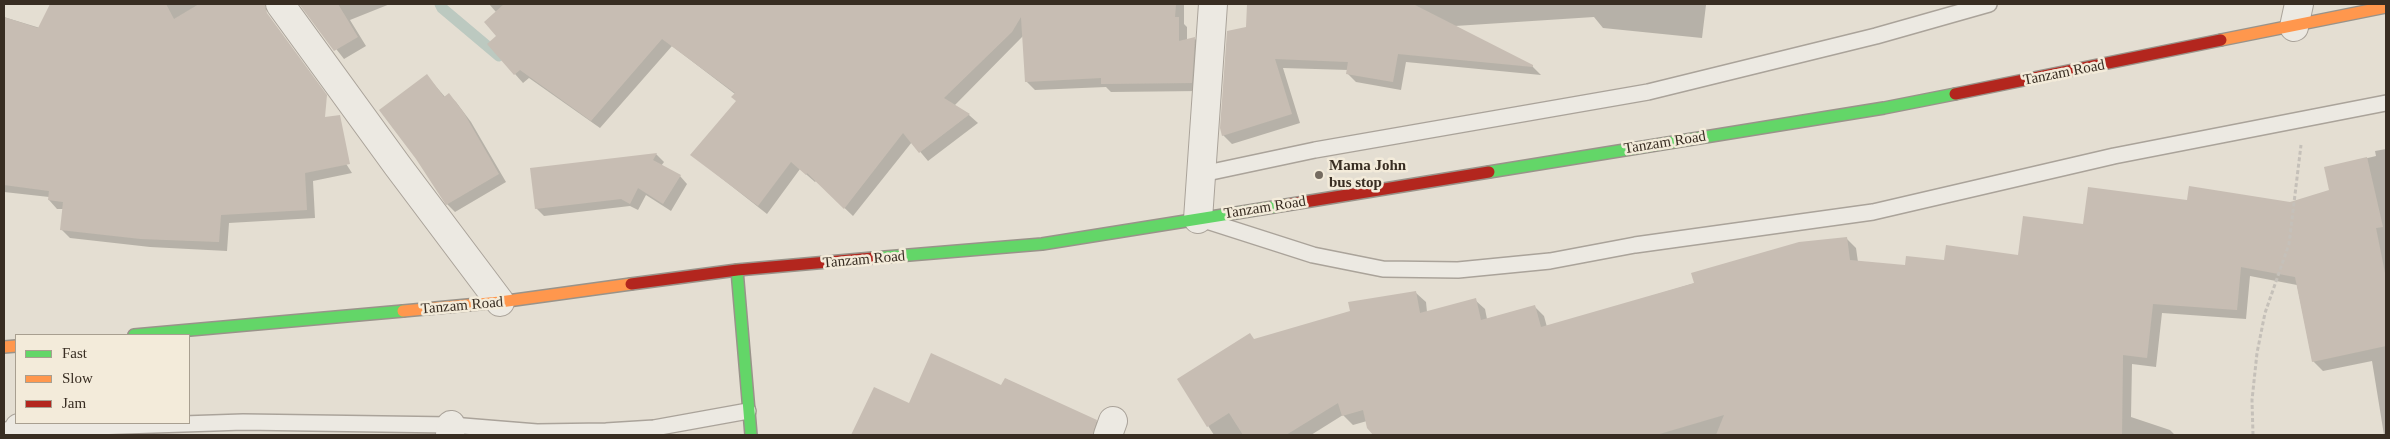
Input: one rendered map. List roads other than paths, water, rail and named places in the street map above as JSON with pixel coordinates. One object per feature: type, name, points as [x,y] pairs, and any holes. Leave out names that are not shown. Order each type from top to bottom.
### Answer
[{"type":"main road","name":"Tanzam Road","points":[[145,334],[500,302],[737,270],[1042,244],[1884,108],[2296,15],[2386,7]]},
{"type":"main road","points":[[737,270],[751,435]]},
{"type":"street","points":[[280,4],[397,166],[500,302]]},
{"type":"street","points":[[1198,219],[1213,4]]},
{"type":"lane","points":[[1202,174],[1316,150],[1648,92],[1876,36],[1989,4]]},
{"type":"lane","points":[[1198,219],[1313,255],[1383,268],[1458,270],[1550,260],[1635,245],[1873,212],[2114,156],[2304,120],[2386,102]]},
{"type":"lane","points":[[14,431],[242,422],[450,430],[606,431],[654,428],[748,411]]},
{"type":"waterway","points":[[440,4],[442,8],[499,56]]},
{"type":"place","name":"Mama John bus stop","points":[[1319,175]]}]
